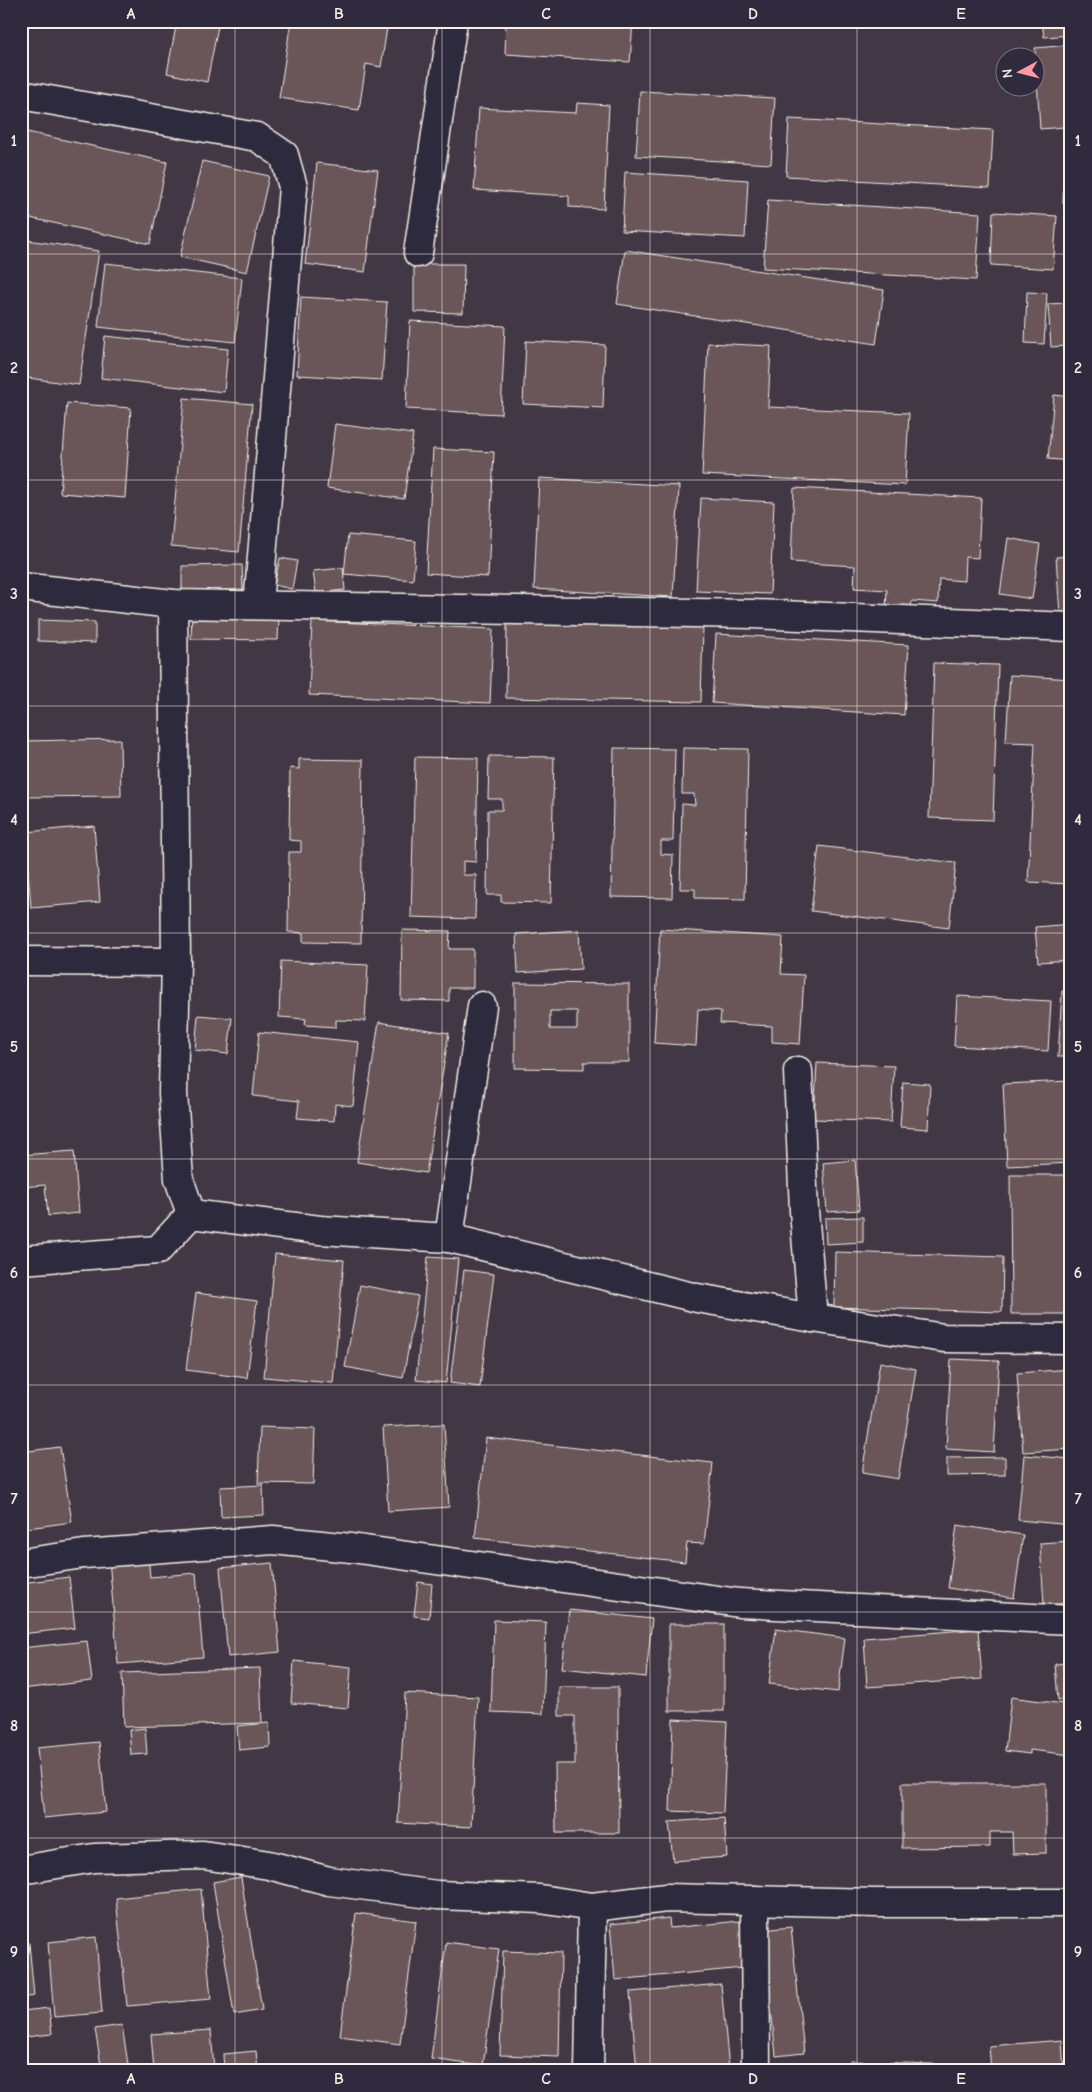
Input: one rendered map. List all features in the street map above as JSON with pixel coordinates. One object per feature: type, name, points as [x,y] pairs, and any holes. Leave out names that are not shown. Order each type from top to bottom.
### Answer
[{"type":"street","points":[[418,253],[454,21]]},
{"type":"street","points":[[21,95],[257,137],[284,155],[293,187],[258,604]]},
{"type":"street","points":[[21,587],[173,604],[753,614],[1071,627]]},
{"type":"street","points":[[173,604],[176,962],[173,1094],[179,1179],[190,1214]]},
{"type":"street","points":[[21,961],[176,962]]},
{"type":"street","points":[[449,1238],[482,1006]]},
{"type":"street","points":[[798,1071],[804,1210],[813,1318]]},
{"type":"street","points":[[190,1214],[320,1230],[449,1238],[697,1298],[944,1338],[1071,1339]]},
{"type":"street","points":[[21,1260],[158,1250],[190,1214]]},
{"type":"street","points":[[21,1563],[84,1554],[274,1540],[739,1603],[1071,1620]]},
{"type":"street","points":[[21,1870],[94,1858],[203,1855],[269,1865],[329,1880],[428,1894],[540,1899],[592,1907],[666,1898],[1071,1902]]},
{"type":"street","points":[[755,1900],[756,2071]]},
{"type":"street","points":[[590,2071],[592,1907]]},
{"type":"building","points":[[177,21],[219,21],[207,82],[167,73]]},
{"type":"building","points":[[291,21],[388,21],[381,67],[366,64],[359,110],[279,98]]},
{"type":"building","points":[[506,21],[633,21],[630,62],[505,54]]},
{"type":"building","points":[[1042,21],[1071,21],[1071,35],[1044,37]]},
{"type":"building","points":[[1071,45],[1071,109],[1064,109],[1065,127],[1040,129],[1038,98],[1044,98],[1044,48],[1035,48]]},
{"type":"building","points":[[640,91],[775,98],[771,164],[636,156]]},
{"type":"building","points":[[577,103],[609,105],[604,209],[569,207],[569,196],[474,190],[479,108],[576,113]]},
{"type":"building","points":[[789,119],[993,130],[990,188],[786,176]]},
{"type":"building","points":[[27,132],[167,162],[150,244],[21,216],[21,159]]},
{"type":"building","points":[[202,161],[269,176],[247,272],[180,257]]},
{"type":"building","points":[[317,163],[378,170],[365,272],[305,264]]},
{"type":"building","points":[[625,172],[748,180],[745,238],[622,231]]},
{"type":"building","points":[[1064,173],[1071,173],[1071,205],[1063,204]]},
{"type":"building","points":[[768,200],[980,213],[976,280],[763,268]]},
{"type":"building","points":[[993,212],[1057,216],[1053,269],[991,265]]},
{"type":"building","points":[[21,239],[99,251],[79,385],[21,377]]},
{"type":"building","points":[[625,250],[884,290],[876,344],[617,304]]},
{"type":"building","points":[[105,263],[242,278],[235,342],[98,327]]},
{"type":"building","points":[[414,264],[464,264],[463,313],[414,312]]},
{"type":"building","points":[[1027,292],[1047,293],[1044,344],[1025,343]]},
{"type":"building","points":[[301,297],[387,302],[382,380],[297,375]]},
{"type":"building","points":[[1065,303],[1067,346],[1051,347],[1048,304]]},
{"type":"building","points":[[410,321],[505,326],[501,414],[406,409]]},
{"type":"building","points":[[105,336],[228,349],[224,392],[101,378]]},
{"type":"building","points":[[526,341],[605,345],[603,408],[523,404]]},
{"type":"building","points":[[708,343],[771,346],[768,407],[909,413],[905,485],[702,475]]},
{"type":"building","points":[[1054,395],[1071,397],[1071,461],[1048,459]]},
{"type":"building","points":[[184,398],[252,404],[239,552],[171,546]]},
{"type":"building","points":[[67,403],[131,408],[125,498],[60,493]]},
{"type":"building","points":[[335,424],[413,434],[404,499],[327,488]]},
{"type":"building","points":[[433,449],[494,452],[488,577],[426,573]]},
{"type":"building","points":[[539,478],[679,486],[673,597],[534,589]]},
{"type":"building","points":[[794,488],[981,498],[978,558],[965,557],[964,581],[939,579],[938,603],[912,601],[911,609],[886,608],[887,590],[854,588],[855,566],[791,562]]},
{"type":"building","points":[[701,498],[774,502],[770,594],[696,591]]},
{"type":"building","points":[[348,535],[416,541],[413,580],[344,574]]},
{"type":"building","points":[[1008,538],[1040,544],[1032,599],[1000,594]]},
{"type":"building","points":[[1071,556],[1071,614],[1060,615],[1056,557]]},
{"type":"building","points":[[280,558],[297,561],[292,589],[274,585]]},
{"type":"building","points":[[242,565],[243,590],[182,590],[182,566]]},
{"type":"building","points":[[343,568],[345,590],[316,593],[313,571]]},
{"type":"building","points":[[192,615],[279,616],[278,640],[191,639]]},
{"type":"building","points":[[38,620],[95,622],[95,643],[38,641]]},
{"type":"building","points":[[312,621],[493,629],[490,703],[309,695]]},
{"type":"building","points":[[507,622],[703,626],[701,702],[506,698]]},
{"type":"building","points":[[716,634],[909,645],[904,715],[712,703]]},
{"type":"building","points":[[934,663],[998,665],[993,820],[929,818]]},
{"type":"building","points":[[1010,675],[1071,679],[1071,884],[1028,882],[1035,743],[1006,742]]},
{"type":"building","points":[[120,739],[121,796],[25,797],[24,741]]},
{"type":"building","points":[[614,748],[675,749],[673,841],[661,841],[661,854],[673,855],[672,898],[611,897]]},
{"type":"building","points":[[683,748],[748,749],[745,899],[695,898],[695,889],[680,889],[682,804],[695,805],[694,794],[682,794]]},
{"type":"building","points":[[489,756],[554,757],[551,903],[501,902],[501,895],[487,895],[488,810],[502,810],[502,799],[488,799]]},
{"type":"building","points":[[415,757],[478,758],[476,862],[463,861],[463,875],[476,875],[475,919],[411,917]]},
{"type":"building","points":[[299,759],[363,760],[361,943],[303,942],[303,933],[288,932],[289,852],[301,852],[301,841],[289,840],[290,768],[299,769]]},
{"type":"building","points":[[94,826],[100,902],[31,908],[25,832]]},
{"type":"building","points":[[819,846],[956,863],[949,928],[811,911]]},
{"type":"building","points":[[1071,924],[1071,960],[1038,962],[1035,927]]},
{"type":"building","points":[[660,929],[783,937],[781,974],[804,975],[800,1044],[772,1042],[772,1026],[720,1023],[721,1011],[698,1009],[696,1046],[654,1043]]},
{"type":"building","points":[[402,930],[450,931],[449,949],[473,949],[473,988],[449,988],[449,1001],[401,1000]]},
{"type":"building","points":[[579,930],[581,969],[518,973],[516,934]]},
{"type":"building","points":[[281,961],[368,965],[365,1021],[336,1020],[336,1027],[305,1025],[306,1019],[279,1017]]},
{"type":"building","points":[[515,983],[629,984],[629,1062],[584,1062],[584,1069],[515,1068]],"holes":[[[550,1011],[577,1011],[577,1029],[550,1029]]]},
{"type":"building","points":[[1062,991],[1071,991],[1071,1057],[1058,1057]]},
{"type":"building","points":[[957,996],[1051,1001],[1048,1051],[954,1046]]},
{"type":"building","points":[[198,1015],[232,1018],[228,1054],[195,1050]]},
{"type":"building","points":[[379,1022],[449,1033],[426,1173],[357,1162]]},
{"type":"building","points":[[259,1032],[359,1042],[353,1106],[335,1104],[334,1121],[297,1118],[299,1101],[253,1096]]},
{"type":"building","points":[[817,1063],[894,1066],[891,1122],[814,1119]]},
{"type":"building","points":[[1071,1081],[1071,1163],[1007,1166],[1003,1084]]},
{"type":"building","points":[[903,1082],[930,1084],[928,1129],[900,1127]]},
{"type":"building","points":[[74,1151],[79,1213],[48,1216],[45,1185],[21,1187],[21,1155]]},
{"type":"building","points":[[855,1160],[859,1210],[827,1212],[823,1163]]},
{"type":"building","points":[[1010,1175],[1071,1175],[1071,1314],[1011,1314]]},
{"type":"building","points":[[863,1217],[863,1242],[826,1244],[825,1218]]},
{"type":"building","points":[[835,1252],[1003,1257],[1002,1312],[834,1307]]},
{"type":"building","points":[[275,1254],[344,1260],[333,1383],[264,1377]]},
{"type":"building","points":[[428,1257],[458,1259],[446,1383],[416,1380]]},
{"type":"building","points":[[464,1270],[494,1274],[480,1387],[450,1383]]},
{"type":"building","points":[[360,1285],[418,1296],[403,1378],[345,1367]]},
{"type":"building","points":[[196,1293],[257,1301],[247,1378],[186,1370]]},
{"type":"building","points":[[951,1359],[999,1361],[994,1452],[946,1449]]},
{"type":"building","points":[[880,1362],[916,1369],[898,1479],[862,1473]]},
{"type":"building","points":[[1071,1369],[1071,1449],[1023,1452],[1017,1373]]},
{"type":"building","points":[[444,1424],[449,1507],[388,1511],[383,1427]]},
{"type":"building","points":[[260,1427],[315,1429],[313,1484],[258,1483]]},
{"type":"building","points":[[486,1438],[713,1463],[704,1544],[687,1543],[685,1562],[475,1538]]},
{"type":"building","points":[[60,1447],[72,1522],[21,1529],[21,1452]]},
{"type":"building","points":[[1024,1455],[1071,1459],[1071,1525],[1018,1520]]},
{"type":"building","points":[[1005,1457],[1005,1475],[947,1476],[947,1458]]},
{"type":"building","points":[[263,1485],[264,1515],[221,1517],[220,1487]]},
{"type":"building","points":[[957,1525],[1023,1535],[1014,1598],[948,1588]]},
{"type":"building","points":[[1071,1541],[1071,1603],[1044,1605],[1040,1543]]},
{"type":"building","points":[[148,1555],[150,1577],[196,1573],[203,1657],[118,1664],[109,1559]]},
{"type":"building","points":[[272,1563],[280,1652],[228,1657],[220,1568]]},
{"type":"building","points":[[69,1577],[75,1628],[21,1634],[21,1583]]},
{"type":"building","points":[[418,1582],[432,1584],[429,1618],[414,1616]]},
{"type":"building","points":[[569,1610],[652,1619],[646,1677],[562,1668]]},
{"type":"building","points":[[494,1620],[546,1622],[543,1714],[491,1712]]},
{"type":"building","points":[[669,1624],[724,1624],[724,1711],[669,1711]]},
{"type":"building","points":[[776,1629],[845,1638],[838,1692],[769,1684]]},
{"type":"building","points":[[978,1629],[982,1679],[867,1687],[864,1638]]},
{"type":"building","points":[[87,1641],[92,1681],[21,1689],[21,1648]]},
{"type":"building","points":[[294,1661],[351,1667],[348,1708],[291,1703]]},
{"type":"building","points":[[1071,1663],[1071,1699],[1058,1700],[1055,1664]]},
{"type":"building","points":[[260,1668],[262,1723],[124,1727],[122,1673]]},
{"type":"building","points":[[559,1687],[618,1687],[619,1833],[556,1833],[555,1764],[575,1764],[575,1716],[559,1716]]},
{"type":"building","points":[[405,1693],[478,1697],[471,1827],[398,1823]]},
{"type":"building","points":[[1011,1697],[1071,1705],[1071,1755],[1030,1750],[1030,1754],[1005,1751]]},
{"type":"building","points":[[673,1719],[727,1722],[723,1813],[670,1811]]},
{"type":"building","points":[[269,1723],[270,1747],[239,1750],[237,1726]]},
{"type":"building","points":[[145,1728],[147,1754],[131,1755],[129,1730]]},
{"type":"building","points":[[99,1742],[106,1812],[44,1818],[37,1748]]},
{"type":"building","points":[[902,1783],[1046,1783],[1046,1853],[1013,1854],[1012,1832],[990,1832],[990,1847],[902,1848]]},
{"type":"building","points":[[724,1818],[727,1857],[673,1861],[669,1822]]},
{"type":"building","points":[[241,1877],[262,2010],[234,2015],[213,1882]]},
{"type":"building","points":[[201,1889],[211,1999],[127,2006],[116,1898]]},
{"type":"building","points":[[356,1913],[416,1921],[400,2044],[340,2036]]},
{"type":"building","points":[[669,1918],[670,1928],[740,1921],[744,1968],[615,1980],[610,1924]]},
{"type":"building","points":[[791,1927],[804,2053],[776,2056],[763,1930]]},
{"type":"building","points":[[96,1937],[102,2013],[54,2017],[48,1942]]},
{"type":"building","points":[[446,1942],[499,1949],[483,2066],[431,2059]]},
{"type":"building","points":[[21,1943],[29,1943],[34,1996],[21,1998]]},
{"type":"building","points":[[503,1951],[561,1953],[559,2057],[500,2055]]},
{"type":"building","points":[[721,1984],[729,2069],[637,2071],[630,1992]]},
{"type":"building","points":[[49,2008],[52,2034],[26,2037],[22,2011]]},
{"type":"building","points":[[122,2025],[129,2071],[102,2071],[95,2029]]},
{"type":"building","points":[[211,2030],[214,2071],[154,2071],[151,2034]]},
{"type":"building","points":[[1062,2040],[1064,2071],[991,2071],[989,2046]]},
{"type":"building","points":[[1066,2046],[1071,2046],[1071,2071],[1068,2071]]},
{"type":"building","points":[[256,2051],[258,2071],[224,2071],[223,2054]]},
{"type":"building","points":[[850,2061],[984,2066],[984,2071],[850,2071]]}]
